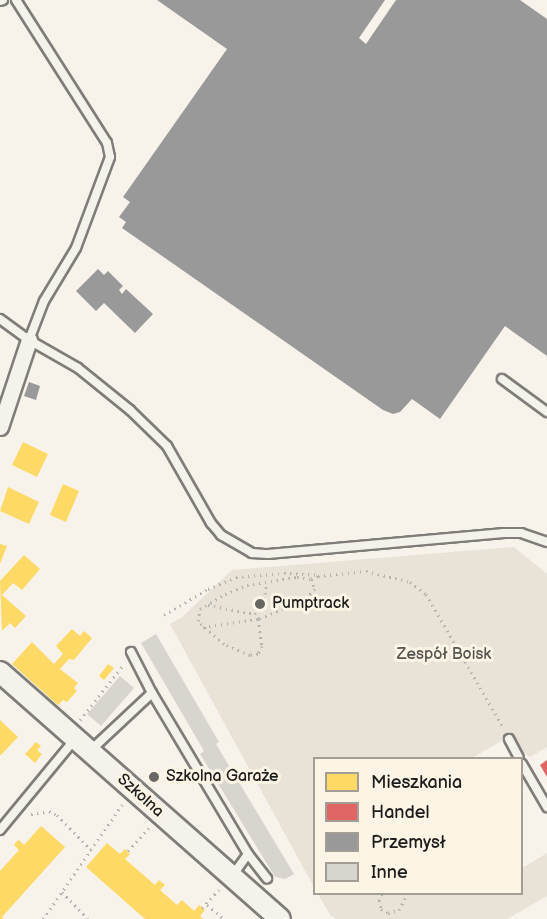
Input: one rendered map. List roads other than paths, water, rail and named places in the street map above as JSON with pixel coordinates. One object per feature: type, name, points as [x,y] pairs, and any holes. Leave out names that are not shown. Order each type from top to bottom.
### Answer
[{"type":"street","points":[[0,427],[29,340]]},
{"type":"street","name":"Szkolna","points":[[0,672],[81,738],[225,884],[280,919]]},
{"type":"lane","points":[[16,0],[107,143],[110,157],[76,248],[44,301],[29,340]]},
{"type":"lane","points":[[0,319],[29,340],[78,368],[152,432],[167,446],[211,523],[221,535],[252,553],[268,554],[521,532],[547,542]]},
{"type":"lane","points":[[502,379],[547,412]]},
{"type":"lane","points":[[131,652],[152,693],[248,854],[267,878]]},
{"type":"lane","points":[[0,830],[81,738],[152,693]]},
{"type":"lane","points":[[509,739],[518,757]]},
{"type":"lane","points":[[523,766],[547,807]]},
{"type":"lane","points":[[225,884],[248,854]]},
{"type":"place","name":"Pumptrack","points":[[260,604]]},
{"type":"place","name":"Szkolna Garaże","points":[[154,777]]},
{"type":"park label","name":"Zespół Boisk","points":[[444,655]]}]
